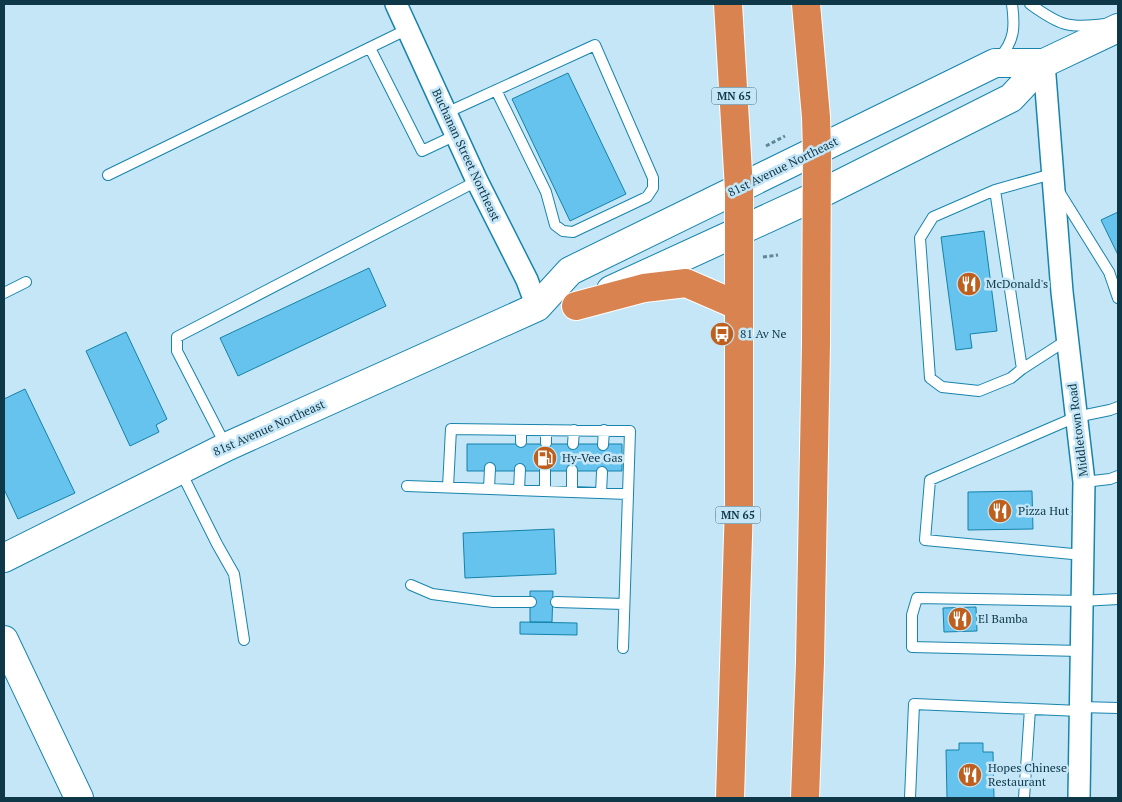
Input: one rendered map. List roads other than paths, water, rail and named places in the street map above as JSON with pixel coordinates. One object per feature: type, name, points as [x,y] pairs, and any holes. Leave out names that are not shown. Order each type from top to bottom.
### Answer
[{"type":"highway","name":"MN 65","points":[[728,4],[739,189],[739,504],[730,798]]},
{"type":"highway","points":[[805,798],[810,662],[816,344],[817,151],[816,117],[806,4]]},
{"type":"highway","points":[[576,306],[644,288],[686,282],[739,306]]},
{"type":"street","name":"Buchanan Street Northeast","points":[[396,4],[477,181],[527,280],[537,306]]},
{"type":"street","name":"81st Avenue Northeast","points":[[537,306],[576,306],[816,196],[1011,98],[1044,63],[1118,28]]},
{"type":"street","name":"81st Avenue Northeast","points":[[4,558],[226,447],[537,306],[570,271],[994,64],[1044,63]]},
{"type":"street","name":"Middletown Road","points":[[1044,63],[1052,177],[1084,482],[1079,798]]},
{"type":"street","points":[[4,640],[79,798]]},
{"type":"lane","points":[[994,64],[1012,41],[1014,23],[1012,4]]},
{"type":"lane","points":[[1030,4],[1062,24],[1079,26],[1118,22]]},
{"type":"lane","points":[[108,175],[408,30]]},
{"type":"lane","points":[[446,113],[496,90],[595,45],[653,178],[653,188],[647,197],[573,232],[563,231],[554,225],[546,192],[496,90]]},
{"type":"lane","points":[[370,48],[422,151],[456,135]]},
{"type":"lane","points":[[1068,340],[1022,369],[1012,378],[979,391],[942,387],[930,378],[920,238],[932,217],[995,190],[1052,177],[1109,272],[1118,298]]},
{"type":"lane","points":[[226,447],[177,351],[177,337],[477,181]]},
{"type":"lane","points":[[995,190],[1022,369]]},
{"type":"lane","points":[[4,293],[26,282]]},
{"type":"lane","points":[[1083,554],[925,540],[930,480],[1076,417],[1118,407]]},
{"type":"lane","points":[[448,487],[450,429],[630,431],[623,648]]},
{"type":"lane","points":[[491,430],[491,441]]},
{"type":"lane","points":[[521,430],[521,442]]},
{"type":"lane","points":[[546,430],[546,443]]},
{"type":"lane","points":[[573,444],[574,430]]},
{"type":"lane","points":[[603,445],[604,430]]},
{"type":"lane","points":[[489,488],[490,468]]},
{"type":"lane","points":[[180,469],[234,574],[244,640]]},
{"type":"lane","points":[[519,490],[520,469]]},
{"type":"lane","points":[[545,469],[545,491]]},
{"type":"lane","points":[[572,470],[572,492]]},
{"type":"lane","points":[[601,493],[602,472]]},
{"type":"lane","points":[[1084,482],[1110,479],[1118,476]]},
{"type":"lane","points":[[407,486],[628,494]]},
{"type":"lane","points":[[411,585],[432,594],[493,602],[531,602]]},
{"type":"lane","points":[[1081,652],[912,647],[912,615],[917,598],[1082,601],[1118,599]]},
{"type":"lane","points":[[556,602],[624,604]]},
{"type":"lane","points":[[910,798],[914,704],[1030,709],[1118,708]]},
{"type":"lane","points":[[1024,798],[1030,709]]},
{"type":"place","name":"McDonald's","points":[[969,284]]},
{"type":"place","name":"81 Av Ne","points":[[722,334]]},
{"type":"place","name":"Hy-Vee Gas","points":[[545,458]]},
{"type":"place","name":"Pizza Hut","points":[[1000,511]]},
{"type":"place","name":"El Bamba","points":[[960,619]]},
{"type":"place","name":"Hopes Chinese Restaurant","points":[[970,775]]}]
